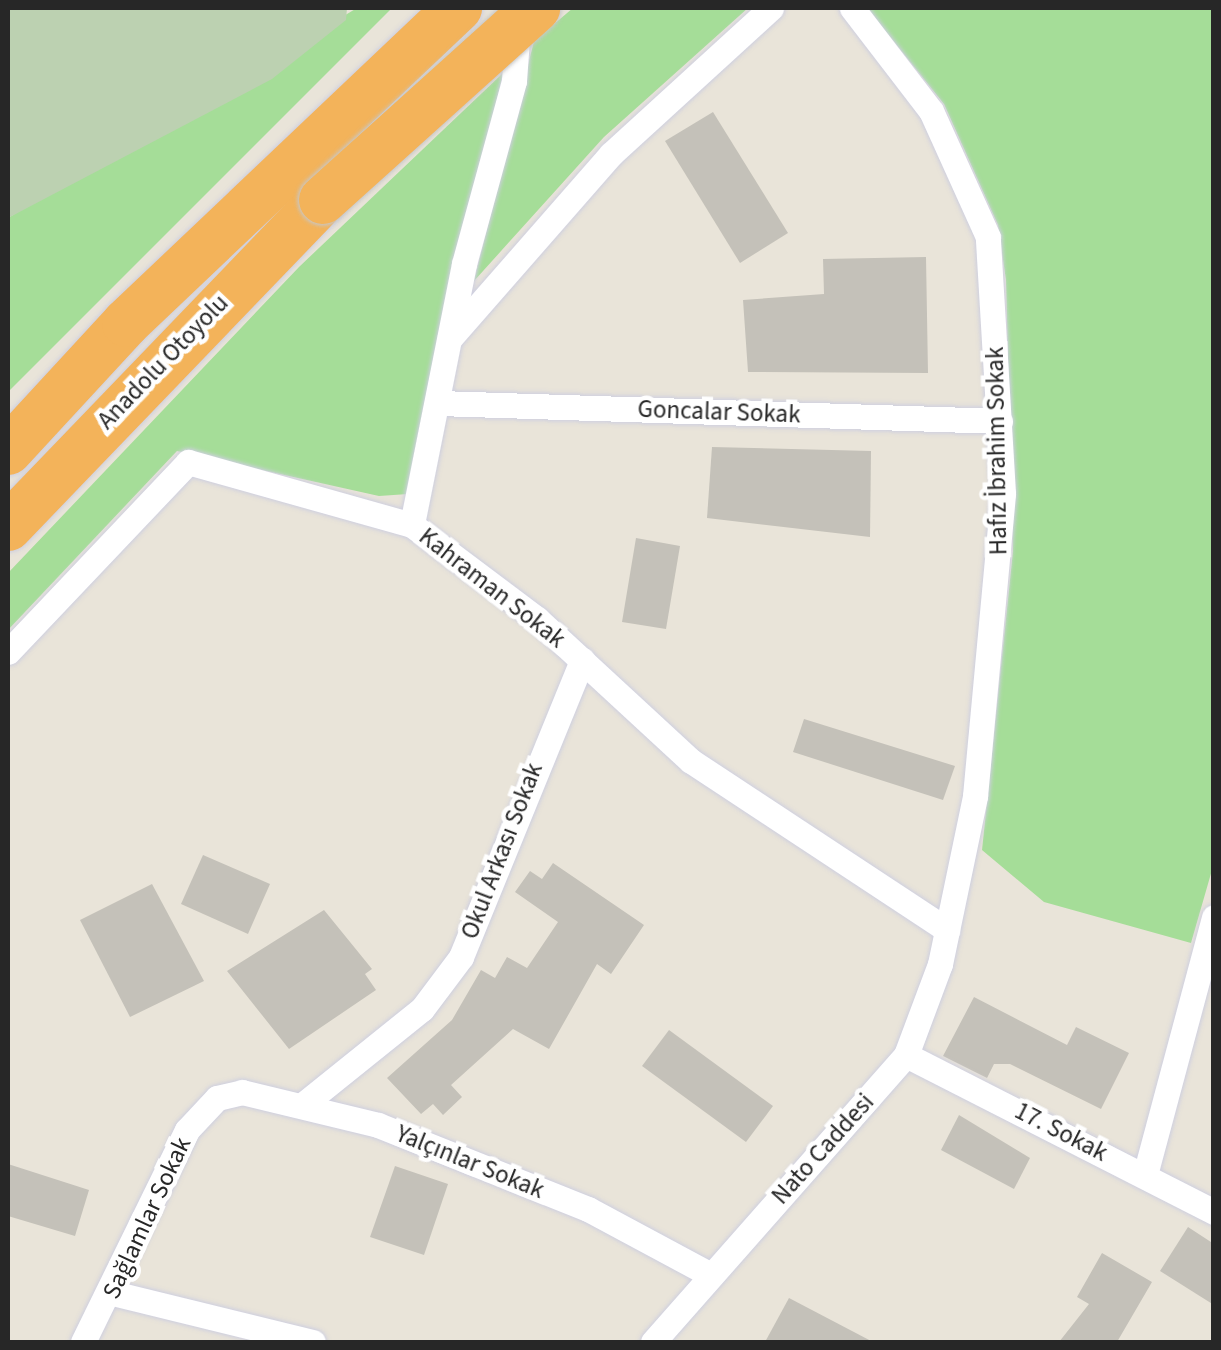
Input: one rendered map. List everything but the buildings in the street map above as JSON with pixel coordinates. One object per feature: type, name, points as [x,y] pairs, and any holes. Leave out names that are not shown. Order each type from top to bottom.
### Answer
[{"type":"highway","name":"Anadolu Otoyolu","points":[[8,451],[294,160],[458,8]]},
{"type":"highway","name":"Anadolu Otoyolu","points":[[8,528],[323,200],[536,8]]},
{"type":"street","name":"Kahraman Sokak","points":[[517,8],[514,81],[450,338],[412,524],[582,660],[691,762],[947,930]]},
{"type":"street","points":[[450,338],[611,154],[770,8]]},
{"type":"street","name":"Hafız İbrahim Sokak","points":[[852,8],[931,111],[980,209],[1000,421],[996,625],[947,930]]},
{"type":"street","name":"Goncalar Sokak","points":[[438,403],[1000,421]]},
{"type":"street","points":[[8,652],[188,462],[412,524]]},
{"type":"street","name":"Okul Arkası Sokak","points":[[305,1103],[422,1009],[461,958],[582,660]]},
{"type":"street","points":[[1145,1175],[1204,998],[1214,917]]},
{"type":"street","name":"Nato Caddesi","points":[[653,1342],[906,1055],[947,930]]},
{"type":"street","name":"17. Sokak","points":[[906,1055],[1214,1212]]},
{"type":"street","name":"Yalçınlar Sokak","points":[[217,1098],[242,1092],[305,1103],[588,1209],[710,1275]]},
{"type":"street","name":"Sağlamlar Sokak","points":[[82,1342],[112,1294],[187,1130],[217,1098]]},
{"type":"street","points":[[112,1294],[313,1342]]},
{"type":"green space","points":[[8,8],[347,8],[346,20],[272,79],[8,218]]},
{"type":"green space","points":[[357,8],[392,8],[8,392],[8,218]]},
{"type":"green space","points":[[573,8],[748,8],[604,137],[474,281],[534,41]]},
{"type":"green space","points":[[867,8],[1213,8],[1214,863],[1191,943],[1044,902],[982,850],[1013,551],[1006,280],[998,225],[944,104]]},
{"type":"green space","points":[[503,73],[408,494],[379,496],[177,451],[8,630],[8,573],[299,267]]}]
